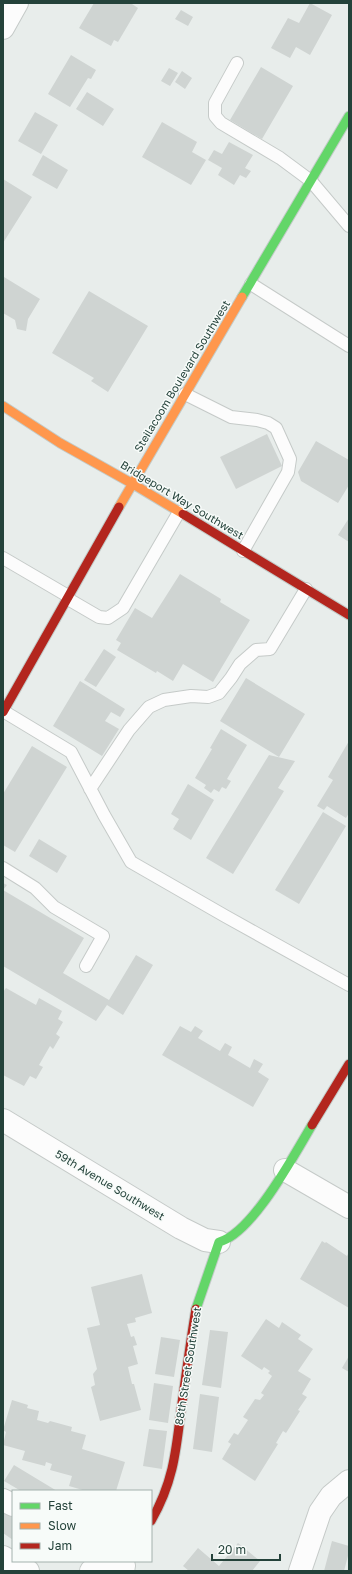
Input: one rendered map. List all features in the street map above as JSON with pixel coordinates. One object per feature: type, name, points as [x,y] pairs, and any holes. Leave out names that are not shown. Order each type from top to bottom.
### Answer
[{"type":"main road","name":"Steilacoom Boulevard Southwest","points":[[3,712],[185,394],[349,116]]},
{"type":"main road","name":"Bridgeport Way Southwest","points":[[3,406],[60,443],[133,484],[349,615]]},
{"type":"main road","points":[[219,1242],[227,1240],[240,1230],[269,1195],[349,1064]]},
{"type":"main road","name":"88th Street Southwest","points":[[152,1519],[160,1507],[169,1485],[174,1465],[191,1336],[197,1305],[219,1242]]},
{"type":"street","points":[[3,28],[17,3]]},
{"type":"street","name":"59th Avenue Southwest","points":[[3,1120],[181,1228],[205,1240],[219,1242]]},
{"type":"street","points":[[285,1170],[349,1207]]},
{"type":"street","points":[[300,1571],[320,1512],[331,1496],[349,1481]]},
{"type":"street","points":[[3,1500],[12,1504]]},
{"type":"street","points":[[3,1557],[28,1571]]},
{"type":"lane","points":[[237,63],[215,103],[215,116],[221,123],[280,158],[311,181],[349,226]]},
{"type":"lane","points":[[251,284],[349,346]]},
{"type":"lane","points":[[185,394],[232,417],[268,423],[276,428],[290,459],[288,472],[243,551]]},
{"type":"lane","points":[[3,558],[99,617],[108,618],[122,608],[178,512]]},
{"type":"lane","points":[[90,789],[129,730],[150,707],[164,700],[191,696],[208,698],[219,693],[240,664],[251,654],[256,650],[270,649],[306,589]]},
{"type":"lane","points":[[3,712],[71,752],[131,862],[349,985]]},
{"type":"lane","points":[[3,868],[34,888],[54,907],[103,936],[86,966]]},
{"type":"building","points":[[94,3],[133,3],[132,4],[138,8],[118,42],[114,40],[111,46],[79,28]]},
{"type":"building","points":[[310,3],[332,15],[310,55],[296,47],[290,58],[271,48],[288,18],[299,23]]},
{"type":"building","points":[[181,10],[193,17],[188,26],[175,19]]},
{"type":"building","points":[[71,55],[96,70],[91,79],[88,78],[70,107],[48,94]]},
{"type":"building","points":[[261,67],[293,86],[262,139],[230,120]]},
{"type":"building","points":[[169,68],[178,73],[170,86],[161,81]]},
{"type":"building","points":[[182,71],[192,78],[185,89],[175,82]]},
{"type":"building","points":[[87,92],[114,109],[103,126],[76,109]]},
{"type":"building","points":[[35,112],[58,125],[41,154],[18,141]]},
{"type":"building","points":[[162,122],[197,142],[192,152],[206,160],[191,185],[142,157]]},
{"type":"building","points":[[229,142],[253,155],[245,168],[251,171],[246,178],[240,175],[234,185],[218,175],[222,168],[208,160],[214,150],[222,154]]},
{"type":"building","points":[[43,155],[68,170],[57,189],[32,175]]},
{"type":"building","points":[[3,179],[32,197],[3,243]]},
{"type":"building","points":[[4,277],[40,299],[28,319],[26,331],[17,329],[15,320],[3,313]]},
{"type":"building","points":[[89,291],[148,326],[108,392],[91,381],[94,378],[52,353]]},
{"type":"building","points":[[267,434],[282,466],[236,489],[220,457]]},
{"type":"building","points":[[316,441],[349,460],[349,485],[338,503],[301,481],[298,472]]},
{"type":"building","points":[[349,518],[349,542],[338,535]]},
{"type":"building","points":[[180,574],[221,599],[220,602],[250,620],[213,682],[183,664],[173,681],[157,671],[156,673],[117,650],[121,643],[116,640],[135,608],[152,618]]},
{"type":"building","points":[[104,649],[116,657],[96,687],[84,680]]},
{"type":"building","points":[[246,678],[305,714],[279,757],[220,721]]},
{"type":"building","points":[[80,681],[125,709],[120,717],[111,712],[105,721],[119,729],[102,756],[53,726]]},
{"type":"building","points":[[221,729],[247,745],[227,779],[231,781],[226,789],[222,787],[219,792],[214,789],[211,793],[204,788],[206,785],[195,778],[212,749],[210,748]]},
{"type":"building","points":[[349,741],[349,813],[346,818],[327,806],[324,810],[317,806],[333,780],[328,777]]},
{"type":"building","points":[[32,746],[67,767],[15,852],[3,845],[3,794]]},
{"type":"building","points":[[269,755],[295,761],[278,788],[284,791],[233,874],[206,858]]},
{"type":"building","points":[[188,784],[214,800],[191,840],[173,829],[179,819],[171,814]]},
{"type":"building","points":[[323,812],[346,826],[299,904],[275,890]]},
{"type":"building","points":[[39,839],[67,856],[57,873],[29,856]]},
{"type":"building","points":[[3,883],[7,885],[3,890]]},
{"type":"building","points":[[3,890],[84,938],[63,973],[109,1000],[136,955],[153,965],[123,1015],[107,1005],[96,1021],[3,966]]},
{"type":"building","points":[[6,988],[36,1005],[39,998],[62,1011],[58,1019],[63,1022],[56,1034],[60,1037],[53,1049],[50,1046],[39,1065],[43,1067],[36,1079],[30,1076],[24,1086],[3,1075],[3,992]]},
{"type":"building","points":[[180,1026],[191,1032],[195,1026],[203,1031],[198,1038],[220,1051],[225,1043],[232,1047],[228,1055],[250,1068],[254,1059],[263,1064],[258,1072],[269,1079],[253,1107],[162,1055]]},
{"type":"building","points":[[322,1241],[325,1243],[326,1242],[347,1256],[349,1252],[349,1308],[300,1279]]},
{"type":"building","points":[[142,1274],[152,1313],[135,1318],[136,1322],[127,1324],[131,1337],[134,1336],[137,1345],[133,1346],[138,1364],[128,1367],[141,1410],[100,1421],[91,1387],[95,1385],[93,1374],[97,1369],[87,1328],[100,1325],[91,1287]]},
{"type":"building","points":[[266,1319],[279,1328],[282,1322],[301,1335],[298,1339],[313,1349],[298,1371],[311,1379],[302,1394],[307,1397],[298,1410],[300,1411],[286,1433],[283,1431],[276,1443],[278,1444],[255,1481],[222,1459],[231,1444],[228,1442],[234,1433],[238,1435],[248,1420],[243,1417],[255,1399],[260,1400],[264,1395],[261,1393],[272,1376],[268,1373],[270,1371],[264,1367],[262,1370],[241,1356]]},
{"type":"building","points":[[210,1330],[228,1332],[221,1388],[202,1385]]},
{"type":"building","points":[[161,1337],[180,1340],[174,1377],[155,1374]]},
{"type":"building","points":[[349,1356],[349,1372],[342,1368]]},
{"type":"building","points":[[154,1383],[173,1386],[168,1423],[149,1420]]},
{"type":"building","points":[[200,1394],[219,1397],[212,1452],[193,1449]]},
{"type":"building","points":[[12,1400],[28,1405],[27,1408],[39,1411],[37,1420],[48,1423],[50,1421],[72,1427],[71,1431],[86,1435],[82,1449],[125,1462],[116,1490],[83,1490],[69,1486],[72,1476],[50,1470],[52,1464],[46,1462],[45,1466],[22,1460],[25,1451],[3,1445],[6,1432],[3,1430]]},
{"type":"building","points":[[149,1429],[167,1431],[162,1469],[143,1466]]},
{"type":"building","points":[[14,1465],[55,1490],[19,1490],[4,1481]]},
{"type":"building","points":[[3,1511],[12,1516],[12,1539],[3,1533]]},
{"type":"building","points":[[332,1541],[349,1546],[344,1571],[324,1571]]},
{"type":"building","points":[[238,1543],[260,1561],[252,1571],[189,1571],[183,1566],[198,1548],[219,1566]]},
{"type":"traffic: fast","points":[[242,297],[349,116]]},
{"type":"traffic: fast","points":[[196,1309],[219,1242],[232,1236],[245,1225],[258,1209],[271,1192],[312,1125]]},
{"type":"traffic: slow","points":[[119,507],[242,297]]},
{"type":"traffic: slow","points":[[3,406],[60,443],[183,514]]},
{"type":"traffic: jam","points":[[3,712],[119,507]]},
{"type":"traffic: jam","points":[[183,514],[349,615]]},
{"type":"traffic: jam","points":[[312,1125],[349,1064]]},
{"type":"traffic: jam","points":[[152,1519],[169,1480],[175,1454],[196,1309]]}]
